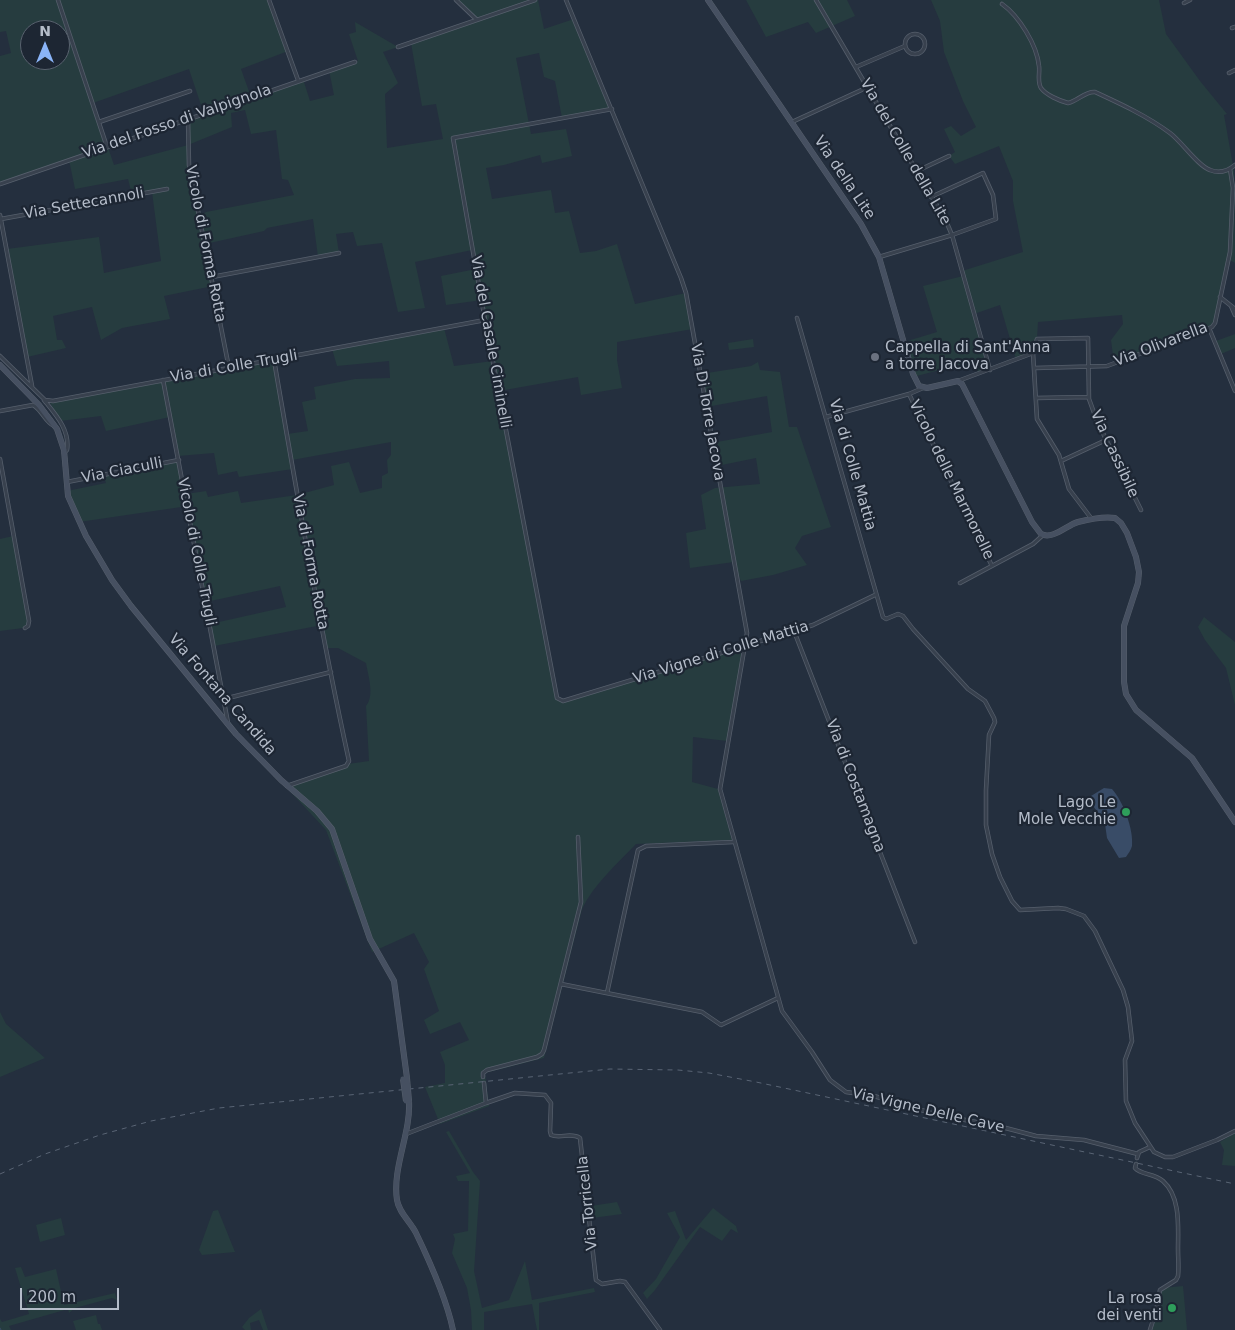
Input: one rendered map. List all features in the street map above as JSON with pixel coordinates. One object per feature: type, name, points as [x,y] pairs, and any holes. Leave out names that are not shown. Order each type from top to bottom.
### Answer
[{"type":"main road","name":"Via della Lite","points":[[708,0],[861,224],[879,257],[913,374],[919,386],[923,388]]},
{"type":"main road","name":"Via Fontana Candida","points":[[0,365],[36,403],[55,427],[61,438],[68,494],[75,514],[111,579],[228,725],[287,786],[321,816],[334,834],[371,941],[394,980],[403,1050],[408,1120],[396,1193],[398,1204],[418,1238],[445,1302],[453,1330]]},
{"type":"main road","points":[[923,388],[960,382],[967,392],[1034,526],[1043,535],[1050,536],[1076,523],[1091,519],[1111,518],[1120,522],[1130,539],[1138,564],[1138,581],[1124,628],[1124,682],[1128,699],[1138,713],[1192,758],[1235,822]]},
{"type":"street","points":[[58,0],[108,147]]},
{"type":"street","points":[[269,0],[298,80]]},
{"type":"street","points":[[456,0],[477,20]]},
{"type":"street","points":[[398,47],[535,0]]},
{"type":"street","name":"Via Di Torre Jacova","points":[[566,0],[682,278],[686,293],[747,629],[746,645],[720,785],[734,842]]},
{"type":"street","name":"Via del Colle della Lite","points":[[816,0],[917,171],[952,235],[990,370]]},
{"type":"street","points":[[1184,3],[1190,0]]},
{"type":"street","points":[[1002,4],[1014,15],[1031,42],[1039,64],[1039,84],[1045,92],[1068,103],[1089,92],[1096,92],[1162,127],[1183,144],[1206,169],[1216,172],[1230,169],[1235,165]]},
{"type":"street","points":[[913,34],[919,35],[925,41],[923,51],[917,54],[908,52],[905,46],[907,37],[913,34]]},
{"type":"street","points":[[856,67],[905,46]]},
{"type":"street","name":"Via del Fosso di Valpignola","points":[[0,184],[188,120],[298,80],[355,62]]},
{"type":"street","points":[[1229,72],[1235,70]]},
{"type":"street","points":[[792,122],[868,87]]},
{"type":"street","points":[[99,122],[190,91]]},
{"type":"street","name":"Via del Casale Ciminelli","points":[[563,701],[558,700],[556,696],[485,320],[453,138],[612,109]]},
{"type":"street","name":"Vicolo di Forma Rotta","points":[[188,120],[189,165],[229,368]]},
{"type":"street","points":[[917,171],[949,156]]},
{"type":"street","name":"Via Olivarella","points":[[1035,368],[1107,366],[1210,328],[1215,323],[1232,237],[1233,188],[1230,169]]},
{"type":"street","points":[[879,257],[952,235],[996,219],[993,195],[983,173],[931,197]]},
{"type":"street","name":"Via Settecannoli","points":[[0,217],[167,188]]},
{"type":"street","points":[[0,217],[32,387]]},
{"type":"street","points":[[212,277],[340,253]]},
{"type":"street","points":[[1220,297],[1235,309]]},
{"type":"street","points":[[1231,306],[1235,315]]},
{"type":"street","name":"Via di Colle Mattia","points":[[797,318],[875,595],[884,618],[898,614],[903,616],[968,689],[985,701],[994,718],[995,722],[989,735],[986,825],[998,872],[1009,896],[1019,910],[1064,908],[1084,916],[1095,931],[1127,1000],[1132,1041],[1125,1062],[1126,1100],[1135,1123],[1150,1147]]},
{"type":"street","name":"Via di Colle Trugli","points":[[39,394],[46,400],[52,401],[485,320]]},
{"type":"street","points":[[1210,328],[1235,391]]},
{"type":"street","name":"Via Cassibile","points":[[1033,353],[1037,339],[1088,338],[1088,397],[1096,421],[1141,510]]},
{"type":"street","points":[[958,381],[1033,353],[1037,419],[1061,461],[1068,489],[1091,519]]},
{"type":"street","points":[[0,356],[39,394],[56,415],[64,429],[68,445],[67,450],[64,452]]},
{"type":"street","name":"Via di Forma Rotta","points":[[274,360],[298,501],[348,764],[287,786]]},
{"type":"street","name":"Vicolo di Colle Trugli","points":[[163,380],[228,725]]},
{"type":"street","points":[[826,417],[909,394],[923,388]]},
{"type":"street","name":"Vicolo delle Marmorelle","points":[[909,394],[992,566]]},
{"type":"street","points":[[1036,398],[1088,397]]},
{"type":"street","points":[[0,411],[24,405],[33,405],[37,407],[49,424],[55,427]]},
{"type":"street","points":[[1061,461],[1106,440]]},
{"type":"street","points":[[0,459],[29,621],[28,626],[25,628]]},
{"type":"street","name":"Via Ciaculli","points":[[66,482],[179,460]]},
{"type":"street","points":[[960,583],[1033,544],[1043,535]]},
{"type":"street","name":"Via Vigne di Colle Mattia","points":[[563,701],[822,622],[875,595]]},
{"type":"street","name":"Via di Costamagna","points":[[794,631],[916,942]]},
{"type":"street","points":[[224,699],[331,672]]},
{"type":"street","points":[[483,1077],[484,1072],[487,1070],[534,1058],[543,1053],[582,898],[578,838]]},
{"type":"street","points":[[607,993],[638,850],[646,846],[734,842]]},
{"type":"street","name":"Via Vigne Delle Cave","points":[[734,842],[784,1014],[811,1050],[828,1078],[838,1088],[846,1092],[878,1097],[938,1115],[996,1126],[1034,1136],[1084,1140],[1137,1156],[1150,1147]]},
{"type":"street","points":[[561,984],[699,1012],[719,1024],[724,1024],[778,998]]},
{"type":"street","points":[[406,1134],[486,1103],[484,1083]]},
{"type":"street","name":"Via Torricella","points":[[486,1103],[515,1093],[546,1096],[551,1102],[551,1135],[556,1137],[576,1135],[580,1138],[596,1280],[602,1284],[619,1281],[625,1282],[660,1330]]},
{"type":"street","points":[[1150,1147],[1157,1154],[1172,1157],[1235,1131]]},
{"type":"street","points":[[1136,1164],[1135,1168],[1137,1171],[1155,1175],[1167,1185],[1178,1219],[1178,1276],[1176,1280],[1160,1290],[1150,1330]]},
{"type":"green space","points":[[0,0],[269,0],[288,51],[241,69],[251,97],[303,79],[310,101],[334,95],[329,70],[358,61],[349,34],[356,32],[355,22],[398,47],[383,52],[398,83],[385,94],[387,148],[443,139],[436,104],[422,106],[411,43],[477,20],[456,0],[538,0],[544,29],[574,19],[612,109],[562,118],[555,81],[544,77],[539,53],[516,58],[531,134],[566,129],[572,156],[542,163],[540,155],[486,168],[492,199],[551,190],[555,213],[569,211],[580,253],[596,251],[617,244],[635,304],[686,293],[693,329],[617,342],[617,360],[622,388],[581,395],[578,377],[499,391],[556,695],[563,701],[746,645],[727,741],[693,737],[692,782],[718,789],[732,840],[636,844],[606,875],[582,909],[544,1058],[485,1073],[489,1106],[440,1124],[425,1087],[445,1083],[445,1065],[440,1052],[469,1040],[460,1022],[430,1034],[424,1020],[439,1011],[424,969],[429,962],[414,933],[372,952],[326,830],[285,786],[348,764],[369,761],[366,706],[369,702],[370,691],[366,663],[338,648],[326,648],[322,625],[214,646],[210,624],[286,607],[280,586],[206,602],[188,506],[79,522],[67,491],[106,483],[103,475],[179,460],[186,494],[206,491],[208,497],[238,491],[241,503],[297,495],[334,485],[331,466],[349,462],[360,493],[382,488],[382,476],[388,473],[387,460],[391,455],[391,442],[292,460],[293,469],[239,477],[237,471],[218,475],[214,453],[178,456],[170,417],[106,431],[101,416],[60,421],[49,401],[274,360],[287,434],[308,431],[302,402],[316,399],[314,387],[355,379],[390,378],[389,361],[337,366],[332,349],[444,328],[454,366],[493,361],[482,300],[446,305],[441,276],[476,269],[472,250],[415,262],[425,308],[398,312],[382,243],[357,246],[353,232],[336,234],[339,253],[318,257],[313,219],[267,228],[264,231],[205,244],[213,286],[164,296],[170,319],[122,328],[101,340],[92,307],[53,316],[57,340],[62,340],[66,348],[27,357],[7,249],[99,237],[104,273],[161,261],[152,192],[132,195],[128,179],[75,189],[69,160],[0,184],[0,56],[11,53],[6,31],[0,32]],"holes":[[[189,69],[204,114],[188,120],[188,145],[114,165],[93,103]],[[245,110],[251,134],[276,130],[282,179],[288,180],[294,195],[206,212],[200,217],[188,145],[232,127],[231,113]]]},
{"type":"green space","points":[[746,0],[847,0],[855,16],[816,33],[808,22],[766,37]]},
{"type":"green space","points":[[931,0],[1159,0],[1166,34],[1227,114],[1224,115],[1234,171],[1235,263],[1230,260],[1215,323],[1209,328],[1114,363],[1111,340],[1123,324],[1122,315],[1038,322],[1037,339],[1033,353],[1016,359],[1000,305],[974,314],[990,370],[978,374],[974,361],[913,377],[904,342],[937,332],[923,286],[963,276],[962,271],[1023,252],[1013,201],[1013,181],[999,146],[955,164],[949,156],[955,152],[944,129],[951,126],[961,136],[976,127],[963,101],[944,52],[940,21]]},
{"type":"green space","points":[[1235,334],[1235,348],[1221,354],[1216,341]]},
{"type":"green space","points":[[753,339],[754,347],[729,350],[728,343]]},
{"type":"green space","points":[[758,362],[760,370],[780,372],[789,427],[797,427],[831,527],[802,536],[795,548],[807,565],[773,575],[741,581],[734,562],[690,568],[686,533],[706,529],[701,495],[715,488],[760,484],[756,458],[717,466],[717,442],[772,432],[767,396],[706,407],[701,374],[751,366]]},
{"type":"green space","points":[[13,536],[29,623],[23,628],[0,631],[0,539]]},
{"type":"green space","points":[[1204,617],[1235,642],[1235,705],[1226,668],[1205,640],[1198,627]]},
{"type":"green space","points":[[0,1012],[6,1024],[45,1058],[0,1077]]},
{"type":"green space","points":[[449,1131],[480,1181],[474,1271],[482,1308],[509,1300],[525,1261],[532,1300],[594,1288],[595,1292],[539,1303],[539,1330],[537,1330],[532,1304],[484,1312],[484,1330],[472,1330],[467,1288],[452,1253],[455,1239],[453,1234],[468,1231],[469,1181],[458,1181],[456,1176],[470,1173],[446,1132]]},
{"type":"green space","points":[[1235,1133],[1235,1166],[1222,1165],[1224,1150],[1220,1142]]},
{"type":"green space","points":[[617,1202],[622,1214],[592,1218],[591,1206]]},
{"type":"green space","points":[[713,1208],[736,1226],[738,1233],[731,1229],[722,1241],[700,1227],[647,1299],[643,1293],[656,1279],[680,1237],[667,1213],[675,1211],[686,1240]]},
{"type":"green space","points":[[218,1210],[235,1252],[202,1255],[199,1250],[213,1211]]},
{"type":"green space","points":[[61,1218],[65,1235],[40,1242],[36,1225]]},
{"type":"green space","points":[[21,1267],[25,1277],[56,1269],[64,1305],[115,1293],[117,1300],[112,1298],[75,1308],[69,1313],[68,1309],[9,1326],[11,1330],[0,1330],[0,1319],[2,1322],[29,1314],[15,1268]]},
{"type":"green space","name":"La rosa dei venti","points":[[1183,1286],[1187,1330],[1152,1330],[1161,1305],[1159,1292],[1162,1288]]},
{"type":"green space","points":[[261,1309],[268,1330],[263,1330],[259,1320],[250,1323],[251,1330],[245,1330],[242,1327],[249,1318]]},
{"type":"green space","points":[[96,1315],[102,1330],[76,1330],[73,1321]]},
{"type":"water","name":"Lago Le Mole Vecchie","points":[[1104,788],[1112,789],[1127,816],[1132,847],[1126,857],[1119,858],[1107,838],[1105,824],[1090,801],[1091,796]]},
{"type":"railway","points":[[0,1174],[45,1154],[100,1135],[151,1121],[219,1108],[610,1069],[678,1070],[709,1073],[1235,1184]]},
{"type":"place","name":"Cappella di Sant'Anna a torre Jacova","points":[[875,357]]},
{"type":"place","name":"Lago Le Mole Vecchie","points":[[1126,812]]},
{"type":"place","name":"La rosa dei venti","points":[[1172,1308]]}]
